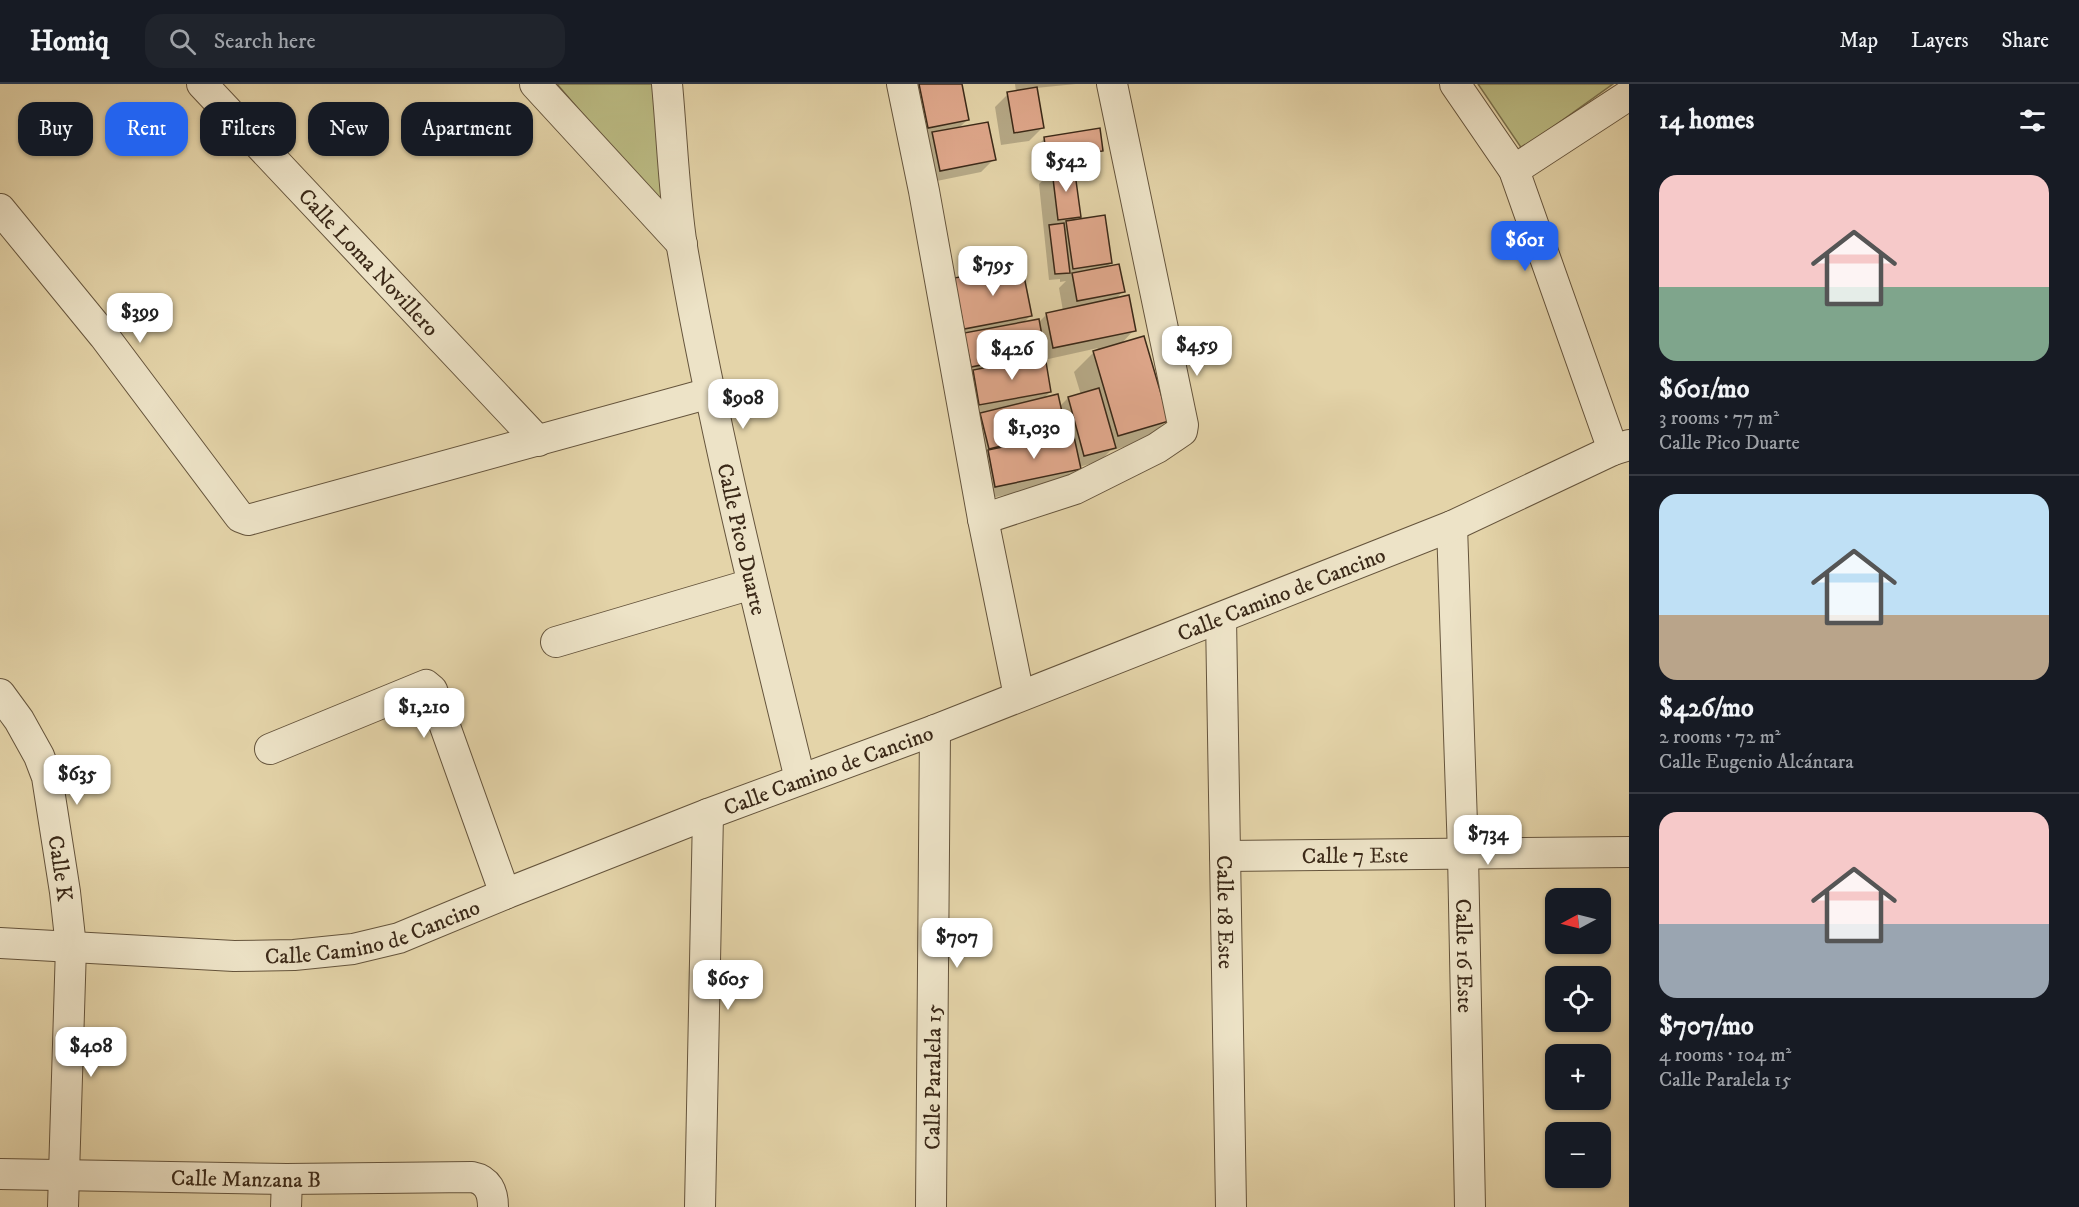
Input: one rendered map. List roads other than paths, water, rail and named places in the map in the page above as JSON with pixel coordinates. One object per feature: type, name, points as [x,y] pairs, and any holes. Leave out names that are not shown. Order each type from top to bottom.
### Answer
[{"type":"street","name":"Calle Loma Novillero","points":[[202,84],[538,441]]},
{"type":"street","points":[[535,84],[682,244]]},
{"type":"street","name":"Calle Pico Duarte","points":[[666,84],[682,244],[710,393],[752,584],[800,779]]},
{"type":"street","points":[[902,84],[929,213],[983,519],[1019,696]]},
{"type":"street","points":[[983,519],[1075,489],[1157,448],[1182,431],[1183,425],[1112,84]]},
{"type":"street","points":[[1455,84],[1514,170],[1621,448]]},
{"type":"street","points":[[1514,170],[1629,95]]},
{"type":"street","points":[[0,209],[104,336],[240,517],[248,520],[710,393]]},
{"type":"street","name":"Calle Camino de Cancino","points":[[0,943],[234,956],[294,955],[353,949],[399,938],[708,814],[935,730],[1452,526],[1621,448]]},
{"type":"street","name":"Calle 16 Este","points":[[1452,526],[1463,854],[1470,1207]]},
{"type":"street","points":[[556,642],[752,584]]},
{"type":"street","name":"Calle 18 Este","points":[[1221,618],[1231,1207]]},
{"type":"street","points":[[270,749],[426,685],[432,690],[505,894]]},
{"type":"street","name":"Calle K","points":[[0,694],[19,720],[48,777],[62,869],[71,947],[63,1207]]},
{"type":"street","name":"Calle Paralela 15","points":[[931,1207],[935,730]]},
{"type":"street","points":[[700,1207],[708,814]]},
{"type":"street","name":"Calle 7 Este","points":[[1225,856],[1629,852]]},
{"type":"street","name":"Calle Manzana B","points":[[0,1174],[63,1175],[287,1193],[472,1177],[480,1180],[491,1197]]}]
